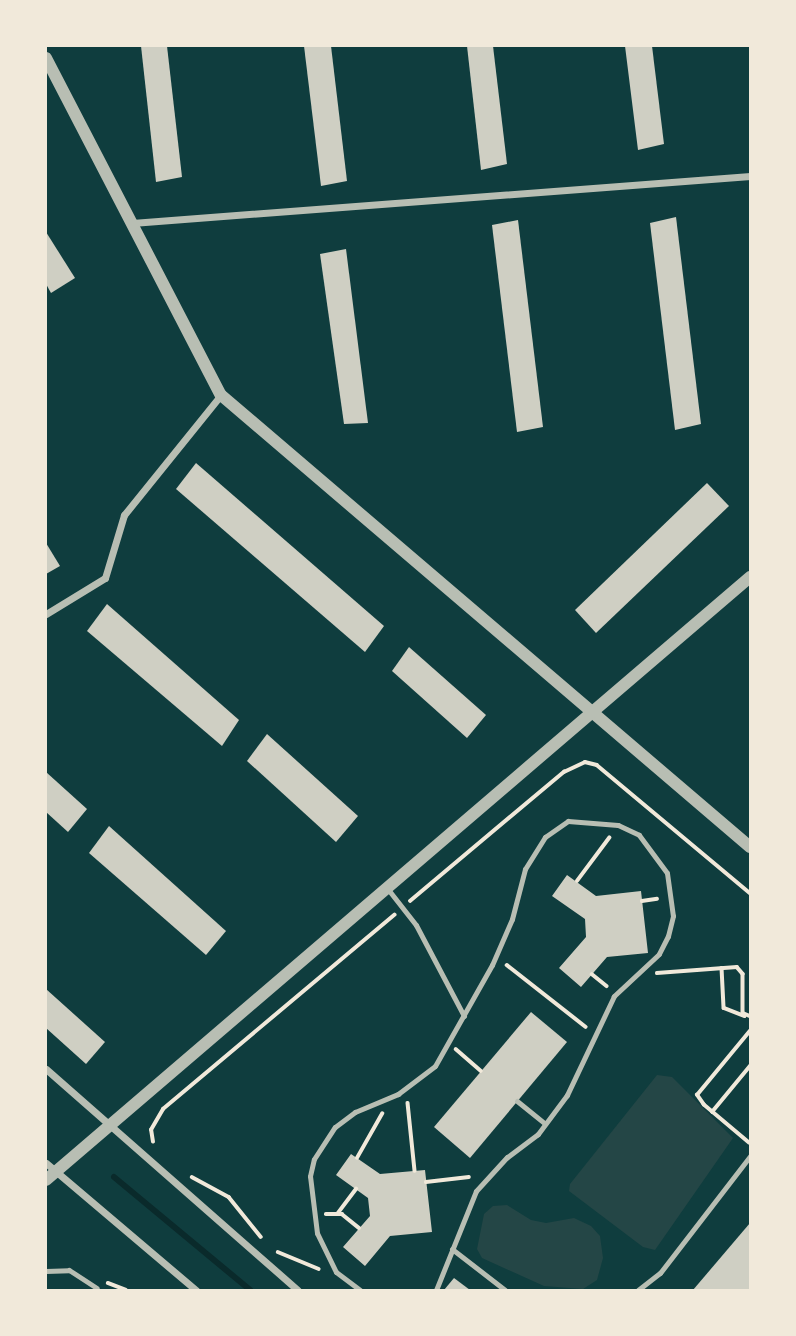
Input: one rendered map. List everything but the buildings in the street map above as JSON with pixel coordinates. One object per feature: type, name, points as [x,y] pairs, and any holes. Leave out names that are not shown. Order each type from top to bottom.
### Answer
[{"type":"street","points":[[46,58],[221,395],[595,710],[598,719],[751,847]]},
{"type":"street","points":[[132,223],[751,176]]},
{"type":"street","points":[[46,614],[105,578],[124,515],[221,395]]},
{"type":"street","points":[[196,1290],[52,1170],[105,1130],[751,577]]},
{"type":"street","points":[[46,1069],[105,1130],[298,1290]]},
{"type":"lane","points":[[360,1290],[336,1272],[314,1216],[310,1176],[325,1139],[355,1112],[406,1089],[435,1066],[495,957],[512,919],[525,869],[545,836],[556,825],[582,819],[618,825],[639,835],[667,873],[672,893],[668,936],[647,965],[617,994],[594,1033],[567,1095],[545,1124],[488,1175],[476,1191],[436,1290]]},
{"type":"lane","points":[[387,888],[403,907],[464,1016]]},
{"type":"lane","points":[[517,1101],[545,1124]]},
{"type":"lane","points":[[640,1290],[660,1273],[751,1156]]},
{"type":"lane","points":[[452,1249],[505,1290]]},
{"type":"lane","points":[[46,1271],[69,1270],[97,1288]]},
{"type":"path","points":[[156,1145],[151,1130],[163,1109],[564,772],[585,762],[597,765],[751,892]]},
{"type":"path","points":[[577,881],[618,825]]},
{"type":"path","points":[[495,957],[594,1033]]},
{"type":"path","points":[[647,965],[661,975],[722,968],[741,970],[743,1013],[749,1016]]},
{"type":"path","points":[[722,968],[724,1008],[749,1016]]},
{"type":"path","points":[[592,974],[617,994]]},
{"type":"path","points":[[751,1031],[699,1091],[698,1099],[751,1145]]},
{"type":"path","points":[[449,1043],[481,1071]]},
{"type":"path","points":[[712,1112],[751,1066]]},
{"type":"path","points":[[406,1089],[415,1171]]},
{"type":"path","points":[[356,1158],[393,1096]]},
{"type":"path","points":[[185,1174],[229,1197],[279,1253],[325,1273]]},
{"type":"path","points":[[426,1182],[488,1175]]},
{"type":"path","points":[[338,1213],[356,1189]]},
{"type":"path","points":[[314,1216],[338,1213],[359,1228]]},
{"type":"shaded area","points":[[657,1075],[672,1077],[733,1138],[655,1250],[643,1247],[569,1191],[570,1184]]},
{"type":"shaded area","points":[[507,1205],[531,1220],[546,1223],[574,1218],[591,1226],[600,1236],[603,1258],[597,1280],[583,1289],[544,1286],[482,1258],[477,1249],[484,1214],[493,1206]]},
{"type":"waterway","points":[[114,1177],[250,1290]]}]
